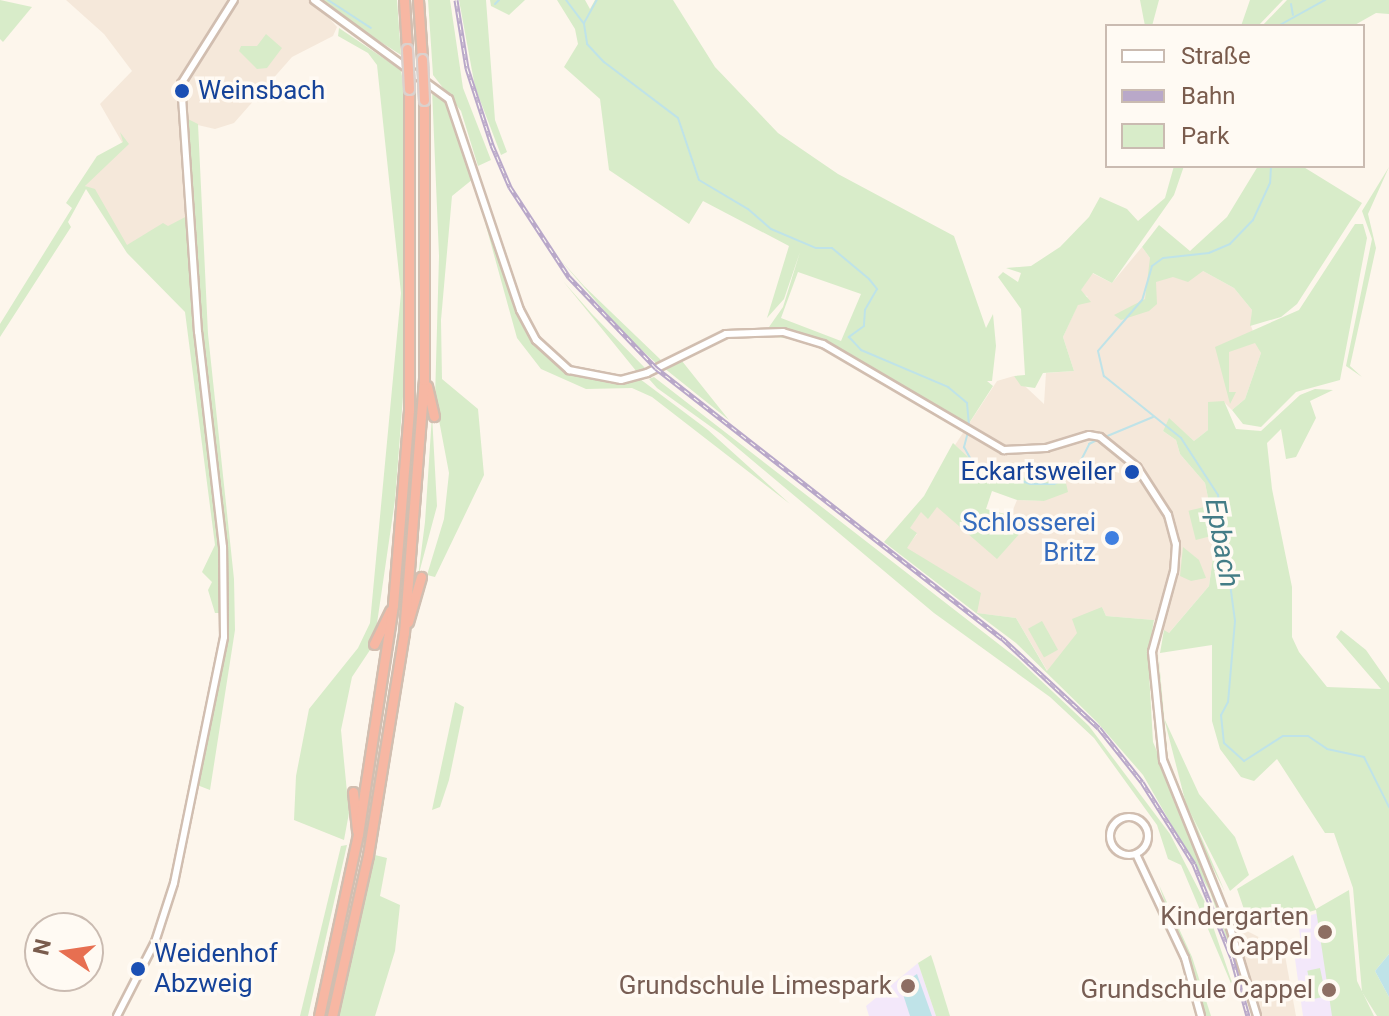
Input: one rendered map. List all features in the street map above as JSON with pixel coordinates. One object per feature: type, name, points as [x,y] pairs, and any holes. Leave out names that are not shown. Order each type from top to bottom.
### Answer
[{"type":"highway","points":[[319,1016],[358,834],[393,605],[409,410],[409,89],[404,0]]},
{"type":"highway","points":[[332,1016],[368,855],[404,633],[424,380],[424,100],[418,0]]},
{"type":"highway","points":[[424,380],[434,416]]},
{"type":"highway","points":[[404,633],[421,577]]},
{"type":"highway","points":[[374,644],[393,605]]},
{"type":"highway","points":[[353,792],[358,834]]},
{"type":"street","points":[[117,1016],[155,942],[174,883],[224,637],[223,547],[198,332],[192,188],[182,79],[234,0]]},
{"type":"street","points":[[314,0],[369,45],[444,93],[459,120],[531,333],[569,370],[621,380],[647,373],[726,334],[783,332],[823,344],[974,436],[1014,452],[1096,436],[1146,478],[1174,536],[1174,571],[1152,652],[1159,738],[1175,796],[1228,921],[1257,1016]]},
{"type":"street","points":[[1124,816],[1137,818],[1146,826],[1146,845],[1136,854],[1119,852],[1110,842],[1113,824],[1124,816]]},
{"type":"street","points":[[1136,854],[1185,958],[1201,1016]]},
{"type":"shaded area","points":[[66,0],[313,0],[337,27],[333,36],[292,57],[234,123],[215,129],[189,123],[196,213],[127,250],[83,182],[123,144],[100,104],[132,71],[104,34]]},
{"type":"shaded area","points":[[1142,247],[1150,258],[1203,271],[1234,288],[1252,310],[1251,326],[1261,353],[1245,399],[1232,410],[1223,401],[1208,430],[1194,441],[1169,419],[1163,431],[1176,440],[1180,454],[1205,483],[1216,536],[1209,586],[1168,634],[1154,620],[1106,616],[1102,607],[1048,672],[1016,618],[976,613],[906,548],[917,534],[909,528],[921,511],[937,506],[997,558],[1031,521],[1010,517],[1017,500],[1044,501],[1064,474],[1050,482],[980,469],[955,445],[997,381],[1014,376],[1044,404],[1046,373],[1074,371],[1063,337],[1078,304],[1088,297],[1080,291],[1092,273],[1112,283]]},
{"type":"shaded area","points":[[1349,904],[1343,1016],[1303,1016],[1294,952],[1301,945],[1298,919]]},
{"type":"shaded area","points":[[1245,930],[1284,950],[1296,1016],[1262,1016],[1235,931]]},
{"type":"shaded area","name":"Grundschule Limespark","points":[[918,963],[936,1016],[869,1016],[866,1006]]},
{"type":"green space","points":[[0,0],[32,7],[3,42],[0,39]]},
{"type":"green space","points":[[317,0],[397,0],[401,55],[368,34],[362,35]]},
{"type":"green space","points":[[428,0],[450,0],[463,88],[491,160],[478,166],[461,111],[433,75]]},
{"type":"green space","points":[[459,0],[486,0],[495,120],[507,152],[501,155],[475,87]]},
{"type":"green space","points":[[490,0],[525,0],[509,15],[491,6]]},
{"type":"green space","points":[[557,0],[585,0],[590,9],[595,0],[673,0],[715,67],[778,133],[838,174],[954,236],[986,328],[993,314],[996,346],[992,381],[987,381],[993,386],[966,428],[843,351],[796,331],[769,327],[783,307],[800,252],[784,299],[767,318],[789,246],[703,201],[689,224],[609,170],[600,99],[564,67],[578,44],[575,29]],"holes":[[[798,272],[861,294],[841,341],[781,318]]]},
{"type":"green space","points":[[1140,0],[1159,0],[1153,24],[1145,24]]},
{"type":"green space","points":[[1250,0],[1283,0],[1260,24],[1242,24]]},
{"type":"green space","points":[[1287,0],[1389,0],[1389,14],[1376,13],[1357,24],[1264,24]]},
{"type":"green space","points":[[339,28],[401,70],[405,95],[406,358],[395,500],[374,644],[352,677],[341,730],[349,813],[344,840],[294,820],[296,776],[309,709],[358,648],[370,623],[401,293],[377,65],[368,53],[338,36]]},
{"type":"green space","points":[[266,34],[282,48],[267,68],[257,69],[239,51],[241,46],[257,46]]},
{"type":"green space","points":[[432,89],[449,104],[516,307],[536,346],[578,376],[613,384],[640,379],[708,430],[790,504],[652,397],[632,388],[586,389],[541,369],[517,338],[473,179],[452,196],[441,320],[442,379],[478,409],[484,475],[435,577],[427,575],[444,519],[449,473],[435,399],[439,256]]},
{"type":"green space","points":[[186,118],[198,124],[208,334],[234,579],[235,630],[210,790],[197,785],[224,613],[215,613],[208,590],[212,582],[202,572],[215,545],[185,312],[127,253],[86,189],[68,222],[71,227],[0,337],[0,324],[72,208],[66,203],[97,156],[123,142],[120,132],[129,144],[85,186],[95,189],[127,245],[163,223],[168,226],[193,213]]},
{"type":"green space","points":[[1389,167],[1368,214],[1376,248],[1350,366],[1362,377],[1346,366],[1372,239],[1362,211]]},
{"type":"green space","points":[[1173,168],[1183,168],[1174,195],[1112,283],[1093,273],[1081,290],[1091,302],[1078,305],[1063,337],[1074,371],[1043,373],[1035,388],[1021,386],[1014,376],[1025,375],[1021,309],[998,277],[1003,272],[1018,282],[1021,273],[1006,268],[1031,266],[1060,247],[1089,217],[1100,197],[1127,209],[1138,221],[1165,198]]},
{"type":"green space","points":[[1257,168],[1305,168],[1362,203],[1297,304],[1281,317],[1250,326],[1252,310],[1234,288],[1203,271],[1188,282],[1173,277],[1156,282],[1157,304],[1149,311],[1121,320],[1114,315],[1145,299],[1150,258],[1142,247],[1159,225],[1190,251],[1227,217]]},
{"type":"green space","points":[[1355,224],[1363,224],[1367,238],[1340,380],[1296,392],[1261,427],[1243,424],[1232,410],[1245,399],[1261,353],[1255,343],[1229,352],[1229,392],[1236,392],[1230,404],[1215,347],[1299,310]]},
{"type":"green space","points":[[558,257],[662,361],[657,364],[625,335]]},
{"type":"green space","points":[[563,281],[592,314],[646,369],[637,372]]},
{"type":"green space","points":[[751,333],[791,336],[806,341],[752,334],[734,337]]},
{"type":"green space","points":[[722,340],[682,361],[729,420],[664,368],[708,344]]},
{"type":"green space","points":[[654,377],[1018,659],[1089,726],[1170,834],[1204,900],[1238,1000],[1181,865],[1168,859],[1157,825],[1094,738],[1050,697],[934,613],[721,434],[657,388],[649,379]]},
{"type":"green space","points":[[1315,389],[1333,390],[1310,401],[1316,418],[1296,457],[1286,459],[1281,429],[1267,443],[1272,489],[1292,587],[1292,637],[1299,652],[1327,687],[1381,689],[1336,637],[1341,630],[1366,650],[1389,683],[1389,954],[1375,971],[1389,997],[1389,1016],[1377,1016],[1362,992],[1353,888],[1334,833],[1325,833],[1277,759],[1254,781],[1241,777],[1220,749],[1212,721],[1212,645],[1160,653],[1164,630],[1169,633],[1209,586],[1216,536],[1205,483],[1180,454],[1176,440],[1163,431],[1169,418],[1194,441],[1208,430],[1208,402],[1224,401],[1236,429],[1261,431],[1300,395]]},
{"type":"green space","points":[[432,415],[437,506],[418,577],[425,522]]},
{"type":"green space","points":[[953,443],[981,469],[1049,482],[1064,474],[1068,492],[1044,501],[1017,500],[992,491],[986,509],[1031,521],[997,559],[937,507],[928,519],[921,512],[910,528],[917,533],[907,548],[981,593],[977,613],[1016,618],[1047,671],[1077,633],[1072,619],[1102,607],[1106,616],[1154,620],[1148,655],[1153,742],[1213,887],[1254,1016],[1210,892],[1143,775],[1097,722],[1016,643],[884,542],[924,496]]},
{"type":"green space","points":[[1204,507],[1211,536],[1196,540],[1188,511]]},
{"type":"green space","points":[[1183,547],[1199,560],[1206,578],[1191,581],[1180,576]]},
{"type":"green space","points":[[1042,621],[1058,650],[1044,658],[1028,629]]},
{"type":"green space","points":[[1158,649],[1168,760],[1225,892],[1181,805],[1166,763]]},
{"type":"green space","points":[[455,702],[464,707],[449,780],[440,807],[432,810]]},
{"type":"green space","points":[[1164,718],[1199,794],[1235,837],[1249,875],[1230,891],[1186,804]]},
{"type":"green space","points":[[347,845],[308,1016],[300,1016],[341,846]]},
{"type":"green space","points":[[375,855],[387,858],[380,896],[400,905],[395,951],[375,1016],[337,1016]]},
{"type":"green space","points":[[1293,855],[1316,909],[1349,890],[1357,981],[1374,1016],[1332,1016],[1316,910],[1258,926],[1247,918],[1237,889]]},
{"type":"green space","points":[[1159,885],[1192,957],[1211,1016],[1202,1016]]},
{"type":"green space","points":[[931,955],[950,1016],[936,1016],[918,963]]},
{"type":"green space","points":[[1320,968],[1326,996],[1313,999],[1307,971]]},
{"type":"water","points":[[1389,954],[1389,997],[1375,971]]},
{"type":"water","points":[[917,974],[932,1016],[910,1016],[900,985]]},
{"type":"waterway","name":"Weinsbach","points":[[328,0],[371,28]]},
{"type":"waterway","name":"Weinsbach","points":[[495,4],[499,0]]},
{"type":"waterway","name":"Weinsbach","points":[[566,0],[584,24],[587,44],[604,62],[678,118],[699,180],[748,209],[771,229],[816,248],[832,248],[869,279],[877,289],[865,310],[864,326],[849,337],[861,350],[948,387],[967,403],[969,426]]},
{"type":"waterway","points":[[584,23],[597,0]]},
{"type":"waterway","name":"Epbach","points":[[1282,24],[1325,0]]},
{"type":"waterway","points":[[1291,4],[1293,15]]},
{"type":"waterway","name":"Epbach","points":[[1271,168],[1270,183],[1253,220],[1230,244],[1209,253],[1163,258],[1152,266],[1142,300],[1098,351],[1104,376],[1181,438],[1218,495],[1235,621],[1228,702],[1221,715],[1224,743],[1244,761],[1283,736],[1308,736],[1327,749],[1364,757],[1389,807]]},
{"type":"waterway","name":"Weinsbach","points":[[1105,437],[1153,417]]},
{"type":"waterway","name":"Weinsbach","points":[[968,432],[964,447],[973,463],[1030,484],[1054,484],[1074,474],[1089,444],[1099,439]]},
{"type":"railway","points":[[456,0],[467,68],[492,145],[510,187],[569,277],[656,368],[1002,638],[1099,728],[1142,782],[1194,864],[1232,958],[1248,1016]]},
{"type":"place","name":"Weinsbach","points":[[182,91]]},
{"type":"place","name":"Eckartsweiler","points":[[1132,472]]},
{"type":"place","name":"Schlosserei Britz","points":[[1112,538]]},
{"type":"place","name":"Kindergarten Cappel","points":[[1325,932]]},
{"type":"place","name":"Weidenhof Abzweig","points":[[138,969]]},
{"type":"place","name":"Grundschule Limespark","points":[[908,986]]},
{"type":"place","name":"Grundschule Cappel","points":[[1329,990]]}]
